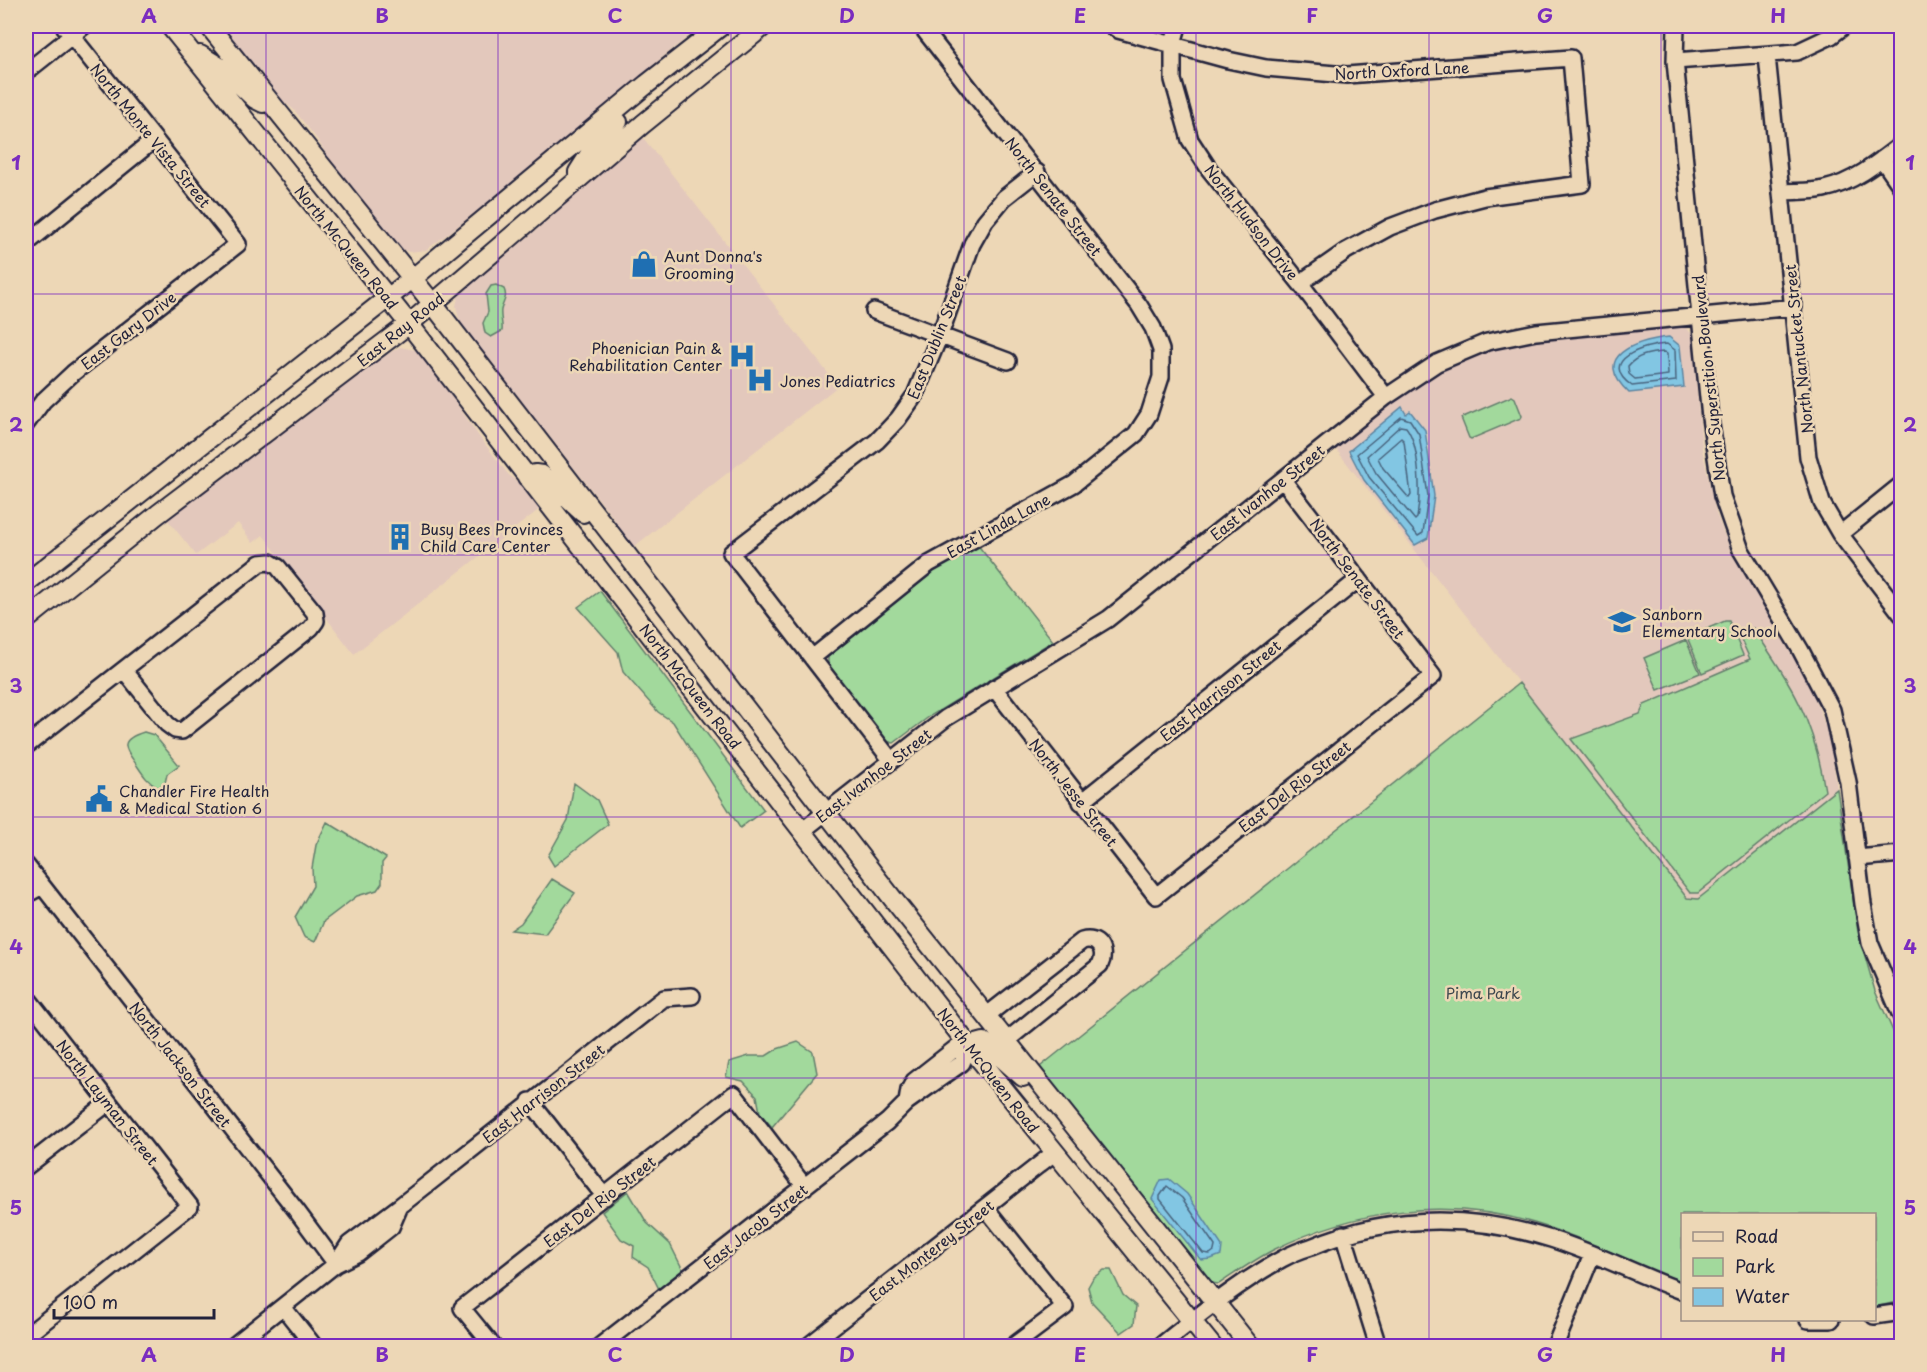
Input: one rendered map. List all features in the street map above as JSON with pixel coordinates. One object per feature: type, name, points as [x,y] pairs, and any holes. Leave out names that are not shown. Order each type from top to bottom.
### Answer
[{"type":"main road","name":"North McQueen Road","points":[[170,26],[409,324],[969,1046],[1212,1347]]},
{"type":"main road","name":"North McQueen Road","points":[[209,26],[433,304],[825,812],[1250,1347]]},
{"type":"main road","points":[[26,583],[412,279],[720,26]]},
{"type":"main road","name":"East Ray Road","points":[[26,620],[158,514],[409,324],[569,187],[764,26]]},
{"type":"main road","points":[[188,48],[223,69],[255,99],[265,104],[272,103]]},
{"type":"main road","points":[[569,187],[596,144],[643,97],[648,90],[647,84]]},
{"type":"main road","points":[[527,477],[542,475],[591,521],[617,541]]},
{"type":"main road","points":[[969,1046],[984,1042],[1020,1076],[1034,1077]]},
{"type":"street","name":"North Senate Street","points":[[921,26],[1139,305],[1153,328],[1161,350],[1161,377]]},
{"type":"street","name":"North Oxford Lane","points":[[1112,26],[1118,30],[1266,68],[1347,75],[1571,58],[1582,184],[1485,196],[1435,210],[1390,227],[1346,250],[1300,283]]},
{"type":"street","name":"North Hudson Drive","points":[[1178,26],[1173,45],[1173,80],[1190,140],[1209,169],[1300,283],[1386,397]]},
{"type":"street","name":"North Superstition Boulevard","points":[[1676,26],[1675,61],[1714,449],[1722,496],[1741,550],[1800,649],[1832,710],[1846,772],[1870,943],[1902,1018]]},
{"type":"street","points":[[1675,61],[1797,52],[1831,36],[1844,26]]},
{"type":"street","points":[[26,72],[73,29]]},
{"type":"street","name":"North Monte Vista Street","points":[[73,29],[154,140],[238,244]]},
{"type":"street","name":"North Nantucket Street","points":[[1767,56],[1808,457],[1822,503],[1840,534],[1902,615]]},
{"type":"street","points":[[26,244],[154,140]]},
{"type":"street","points":[[1782,192],[1825,189],[1851,179],[1902,144]]},
{"type":"street","points":[[1882,159],[1902,188]]},
{"type":"street","name":"East Dublin Street","points":[[812,657],[731,553],[877,441],[898,419],[915,395],[940,335],[972,244],[985,221],[1004,198],[1037,172]]},
{"type":"street","name":"East Gary Drive","points":[[26,424],[43,401],[73,373],[238,244]]},
{"type":"street","name":"East Ivanhoe Street","points":[[802,831],[946,718],[1108,619],[1386,397],[1437,363],[1487,342],[1536,333],[1794,307]]},
{"type":"street","points":[[874,311],[1008,361]]},
{"type":"street","name":"East Linda Lane","points":[[812,657],[929,564],[1074,484],[1102,462],[1136,434],[1149,414],[1161,377]]},
{"type":"street","name":"North Senate Street","points":[[1283,480],[1433,676]]},
{"type":"street","points":[[1840,534],[1902,484]]},
{"type":"street","points":[[26,746],[260,563],[270,562],[278,567],[315,613],[316,621],[311,628],[182,731],[175,730],[167,724],[124,670]]},
{"type":"street","name":"East Harrison Street","points":[[1081,801],[1359,579]]},
{"type":"street","points":[[812,657],[891,760]]},
{"type":"street","name":"East Del Rio Street","points":[[1156,896],[1433,676]]},
{"type":"street","name":"North Jesse Street","points":[[994,688],[1156,896]]},
{"type":"street","points":[[1857,858],[1902,854]]},
{"type":"street","name":"North Jackson Street","points":[[26,865],[336,1264]]},
{"type":"street","points":[[26,895],[42,886]]},
{"type":"street","points":[[986,1016],[1082,941],[1087,939],[1095,941],[1102,949],[1104,954],[1100,965],[1006,1041]]},
{"type":"street","name":"North Layman Street","points":[[26,996],[190,1206],[26,1336]]},
{"type":"street","name":"East Harrison Street","points":[[232,1347],[336,1264],[349,1244],[664,998],[692,996]]},
{"type":"street","name":"East Jacob Street","points":[[600,1347],[887,1122],[907,1102],[914,1080],[956,1048],[969,1046]]},
{"type":"street","name":"East Del Rio Street","points":[[493,1347],[462,1308],[734,1094],[805,1187]]},
{"type":"street","points":[[530,1101],[605,1197]]},
{"type":"street","points":[[26,1167],[108,1103]]},
{"type":"street","name":"East Monterey Street","points":[[808,1347],[1054,1153]]},
{"type":"street","points":[[985,1207],[1065,1307],[1013,1347]]},
{"type":"street","points":[[1160,1347],[1244,1282],[1283,1258],[1342,1234],[1421,1221],[1473,1223],[1521,1230],[1554,1240],[1681,1290]]},
{"type":"street","points":[[1342,1234],[1378,1347]]},
{"type":"street","points":[[1555,1347],[1592,1255]]},
{"type":"street","points":[[283,1307],[314,1347]]},
{"type":"street","points":[[1876,1316],[1902,1312]]},
{"type":"shaded area","points":[[224,26],[701,26],[567,141],[445,236],[426,250],[409,252],[394,246],[343,182],[317,139],[294,110],[268,88],[242,56]]},
{"type":"shaded area","points":[[641,135],[838,386],[631,549],[612,516],[460,323],[456,306],[459,293],[466,283],[497,263],[549,219],[570,195]]},
{"type":"shaded area","name":"Sanborn Elementary School","points":[[1685,327],[1692,334],[1702,449],[1716,513],[1731,552],[1813,694],[1825,725],[1837,789],[1698,899],[1687,898],[1335,448],[1411,389],[1458,362],[1496,349],[1528,342]]},
{"type":"shaded area","points":[[400,347],[415,350],[424,356],[478,435],[508,474],[529,492],[541,508],[354,654],[263,535],[253,543],[238,523],[196,555],[167,519],[375,361]]},
{"type":"green space","points":[[496,285],[505,292],[501,310],[502,331],[491,337],[485,333],[483,323],[488,312],[486,294],[491,286]]},
{"type":"green space","points":[[1512,396],[1515,398],[1521,418],[1469,438],[1461,418]]},
{"type":"green space","points":[[977,544],[1053,641],[930,716],[894,743],[886,741],[828,667],[828,657],[947,561]]},
{"type":"green space","points":[[600,591],[764,810],[740,828],[673,722],[658,712],[623,672],[618,652],[578,607]]},
{"type":"green space","points":[[1729,621],[1743,655],[1702,673],[1687,637]]},
{"type":"green space","points":[[1753,628],[1780,668],[1808,723],[1815,743],[1825,791],[1698,893],[1690,893],[1571,739],[1640,714],[1644,705],[1750,659],[1739,635]]},
{"type":"green space","points":[[1686,640],[1700,673],[1658,690],[1644,658]]},
{"type":"green space","name":"Pima Park","points":[[1519,683],[1687,898],[1698,899],[1837,789],[1858,932],[1875,991],[1901,1049],[1901,1301],[1876,1307],[1876,1213],[1681,1213],[1681,1283],[1591,1243],[1534,1223],[1467,1210],[1401,1211],[1336,1225],[1304,1236],[1273,1250],[1219,1284],[1210,1283],[1036,1070]]},
{"type":"green space","points":[[144,732],[154,735],[179,765],[167,774],[165,783],[158,788],[144,776],[127,751],[126,743],[129,739]]},
{"type":"green space","points":[[574,783],[597,800],[608,824],[554,866],[548,856],[568,820]]},
{"type":"green space","points":[[327,822],[386,858],[382,863],[382,883],[377,890],[357,896],[324,921],[315,942],[304,937],[295,917],[313,886],[312,868],[316,845]]},
{"type":"green space","points":[[552,879],[575,893],[545,934],[511,930],[521,923]]},
{"type":"green space","points":[[798,1042],[813,1052],[817,1073],[772,1127],[760,1113],[757,1096],[743,1081],[726,1077],[729,1062],[749,1056],[766,1056],[777,1049]]},
{"type":"green space","points":[[628,1191],[647,1223],[670,1244],[683,1270],[659,1289],[648,1267],[633,1257],[634,1246],[621,1239],[602,1212]]},
{"type":"green space","points":[[1104,1270],[1111,1270],[1123,1295],[1136,1306],[1134,1324],[1121,1333],[1092,1302],[1088,1287],[1093,1278]]},
{"type":"water","points":[[1669,337],[1680,346],[1684,387],[1629,393],[1618,380],[1614,369],[1616,360],[1631,347]]},
{"type":"water","points":[[1402,407],[1406,414],[1410,411],[1425,430],[1434,496],[1428,538],[1415,545],[1364,480],[1349,451]]},
{"type":"water","points":[[1169,1179],[1187,1194],[1222,1246],[1221,1255],[1201,1260],[1152,1199],[1161,1180]]},
{"type":"place","name":"Aunt Donna's Grooming","points":[[644,264]]},
{"type":"place","name":"Phoenician Pain & Rehabilitation Center","points":[[742,356]]},
{"type":"place","name":"Jones Pediatrics","points":[[760,380]]},
{"type":"place","name":"Busy Bees Provinces Child Care Center","points":[[400,537]]},
{"type":"place","name":"Sanborn Elementary School","points":[[1622,622]]},
{"type":"place","name":"Chandler Fire Health & Medical Station 6","points":[[99,799]]}]
